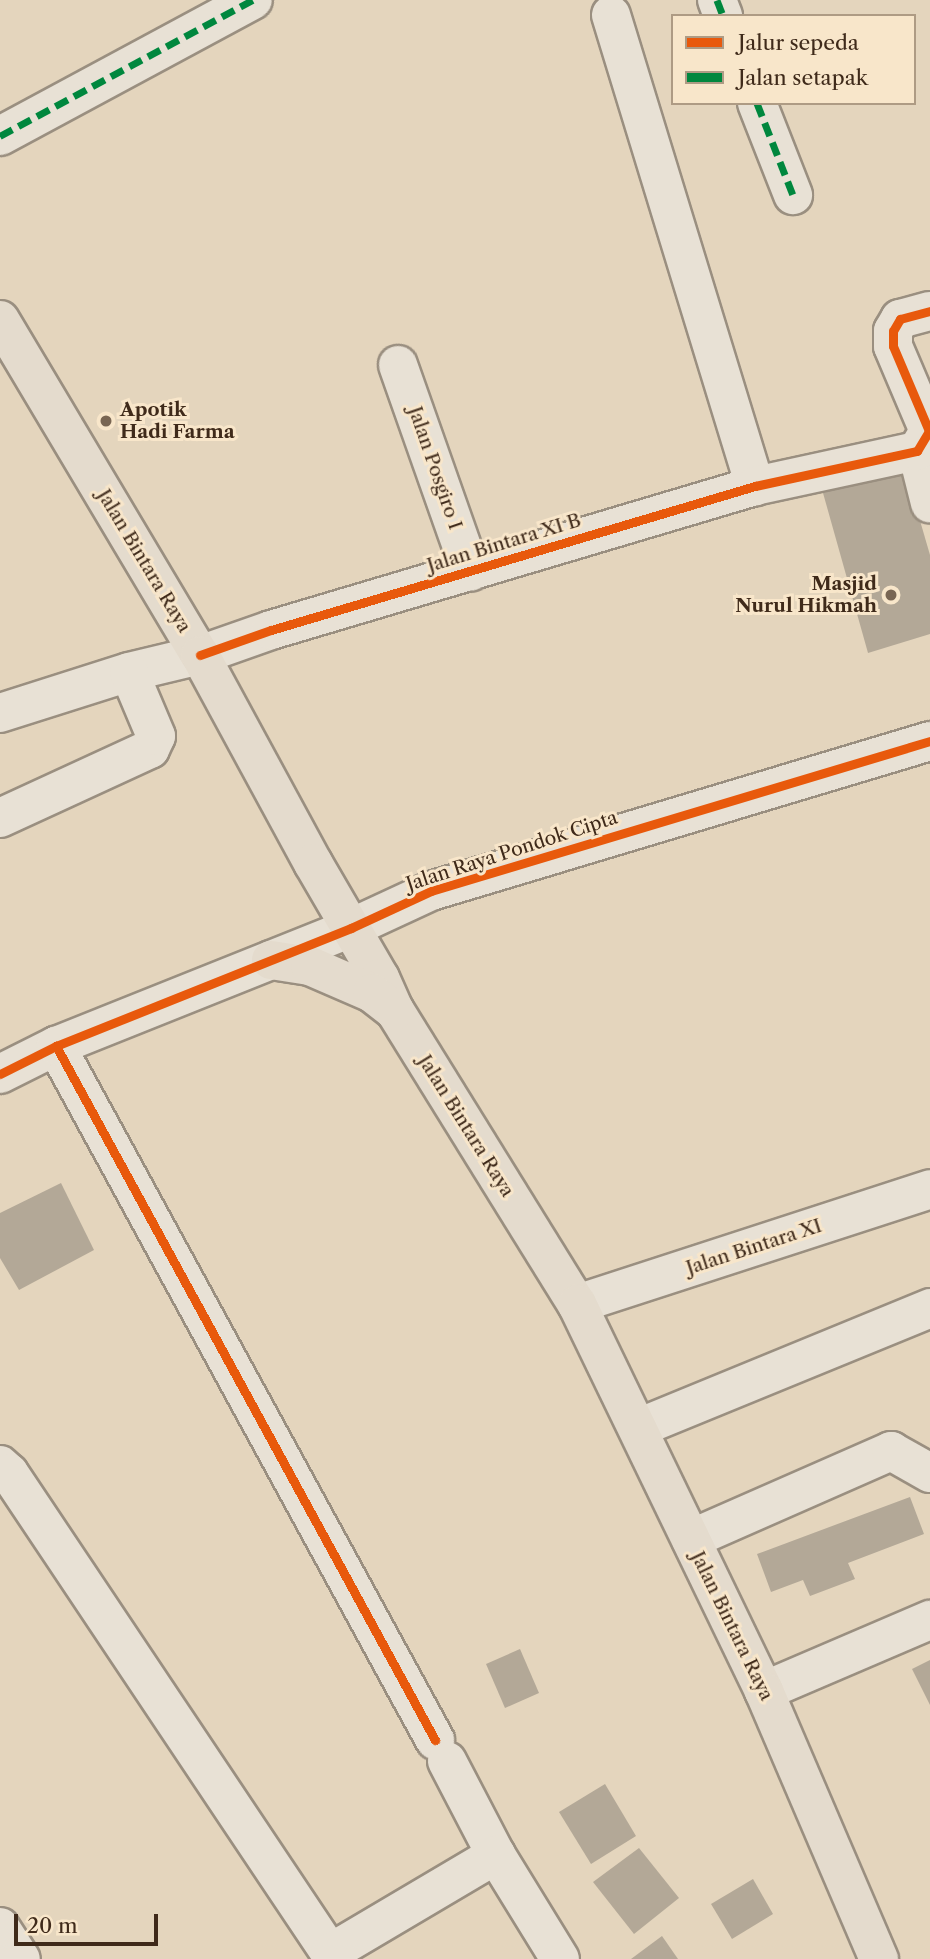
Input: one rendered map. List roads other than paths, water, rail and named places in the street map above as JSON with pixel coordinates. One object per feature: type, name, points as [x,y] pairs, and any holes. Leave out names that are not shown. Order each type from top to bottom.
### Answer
[{"type":"main road","name":"Jalan Bintara Raya","points":[[4,334],[200,656],[395,1011],[577,1304],[764,1692],[879,1959]]},
{"type":"main road","points":[[271,960],[310,966],[372,993],[395,1011]]},
{"type":"street","points":[[0,136],[253,0]]},
{"type":"street","points":[[611,15],[755,486]]},
{"type":"street","points":[[758,105],[793,195]]},
{"type":"street","points":[[930,311],[900,319],[893,331],[893,346],[929,431],[917,451],[930,503]]},
{"type":"street","name":"Jalan Posgiro I","points":[[398,365],[471,572]]},
{"type":"street","name":"Jalan Bintara XI B","points":[[0,712],[129,672],[200,656],[271,630],[755,486],[917,451]]},
{"type":"street","points":[[0,818],[150,749],[156,736],[129,672]]},
{"type":"street","name":"Jalan Raya Pondok Cipta","points":[[0,1074],[56,1046],[351,928],[431,891],[930,741]]},
{"type":"street","points":[[56,1046],[496,1855],[560,1959]]},
{"type":"street","name":"Jalan Bintara XI","points":[[577,1304],[930,1189]]},
{"type":"street","points":[[638,1427],[930,1308]]},
{"type":"street","points":[[691,1539],[891,1451],[930,1474]]},
{"type":"street","points":[[0,1465],[9,1474],[332,1956],[496,1855]]},
{"type":"street","points":[[764,1692],[930,1620]]},
{"type":"street","points":[[0,1927],[21,1959]]},
{"type":"place","name":"Apotik Hadi Farma","points":[[106,421]]},
{"type":"place","name":"Masjid Nurul Hikmah","points":[[891,595]]}]
